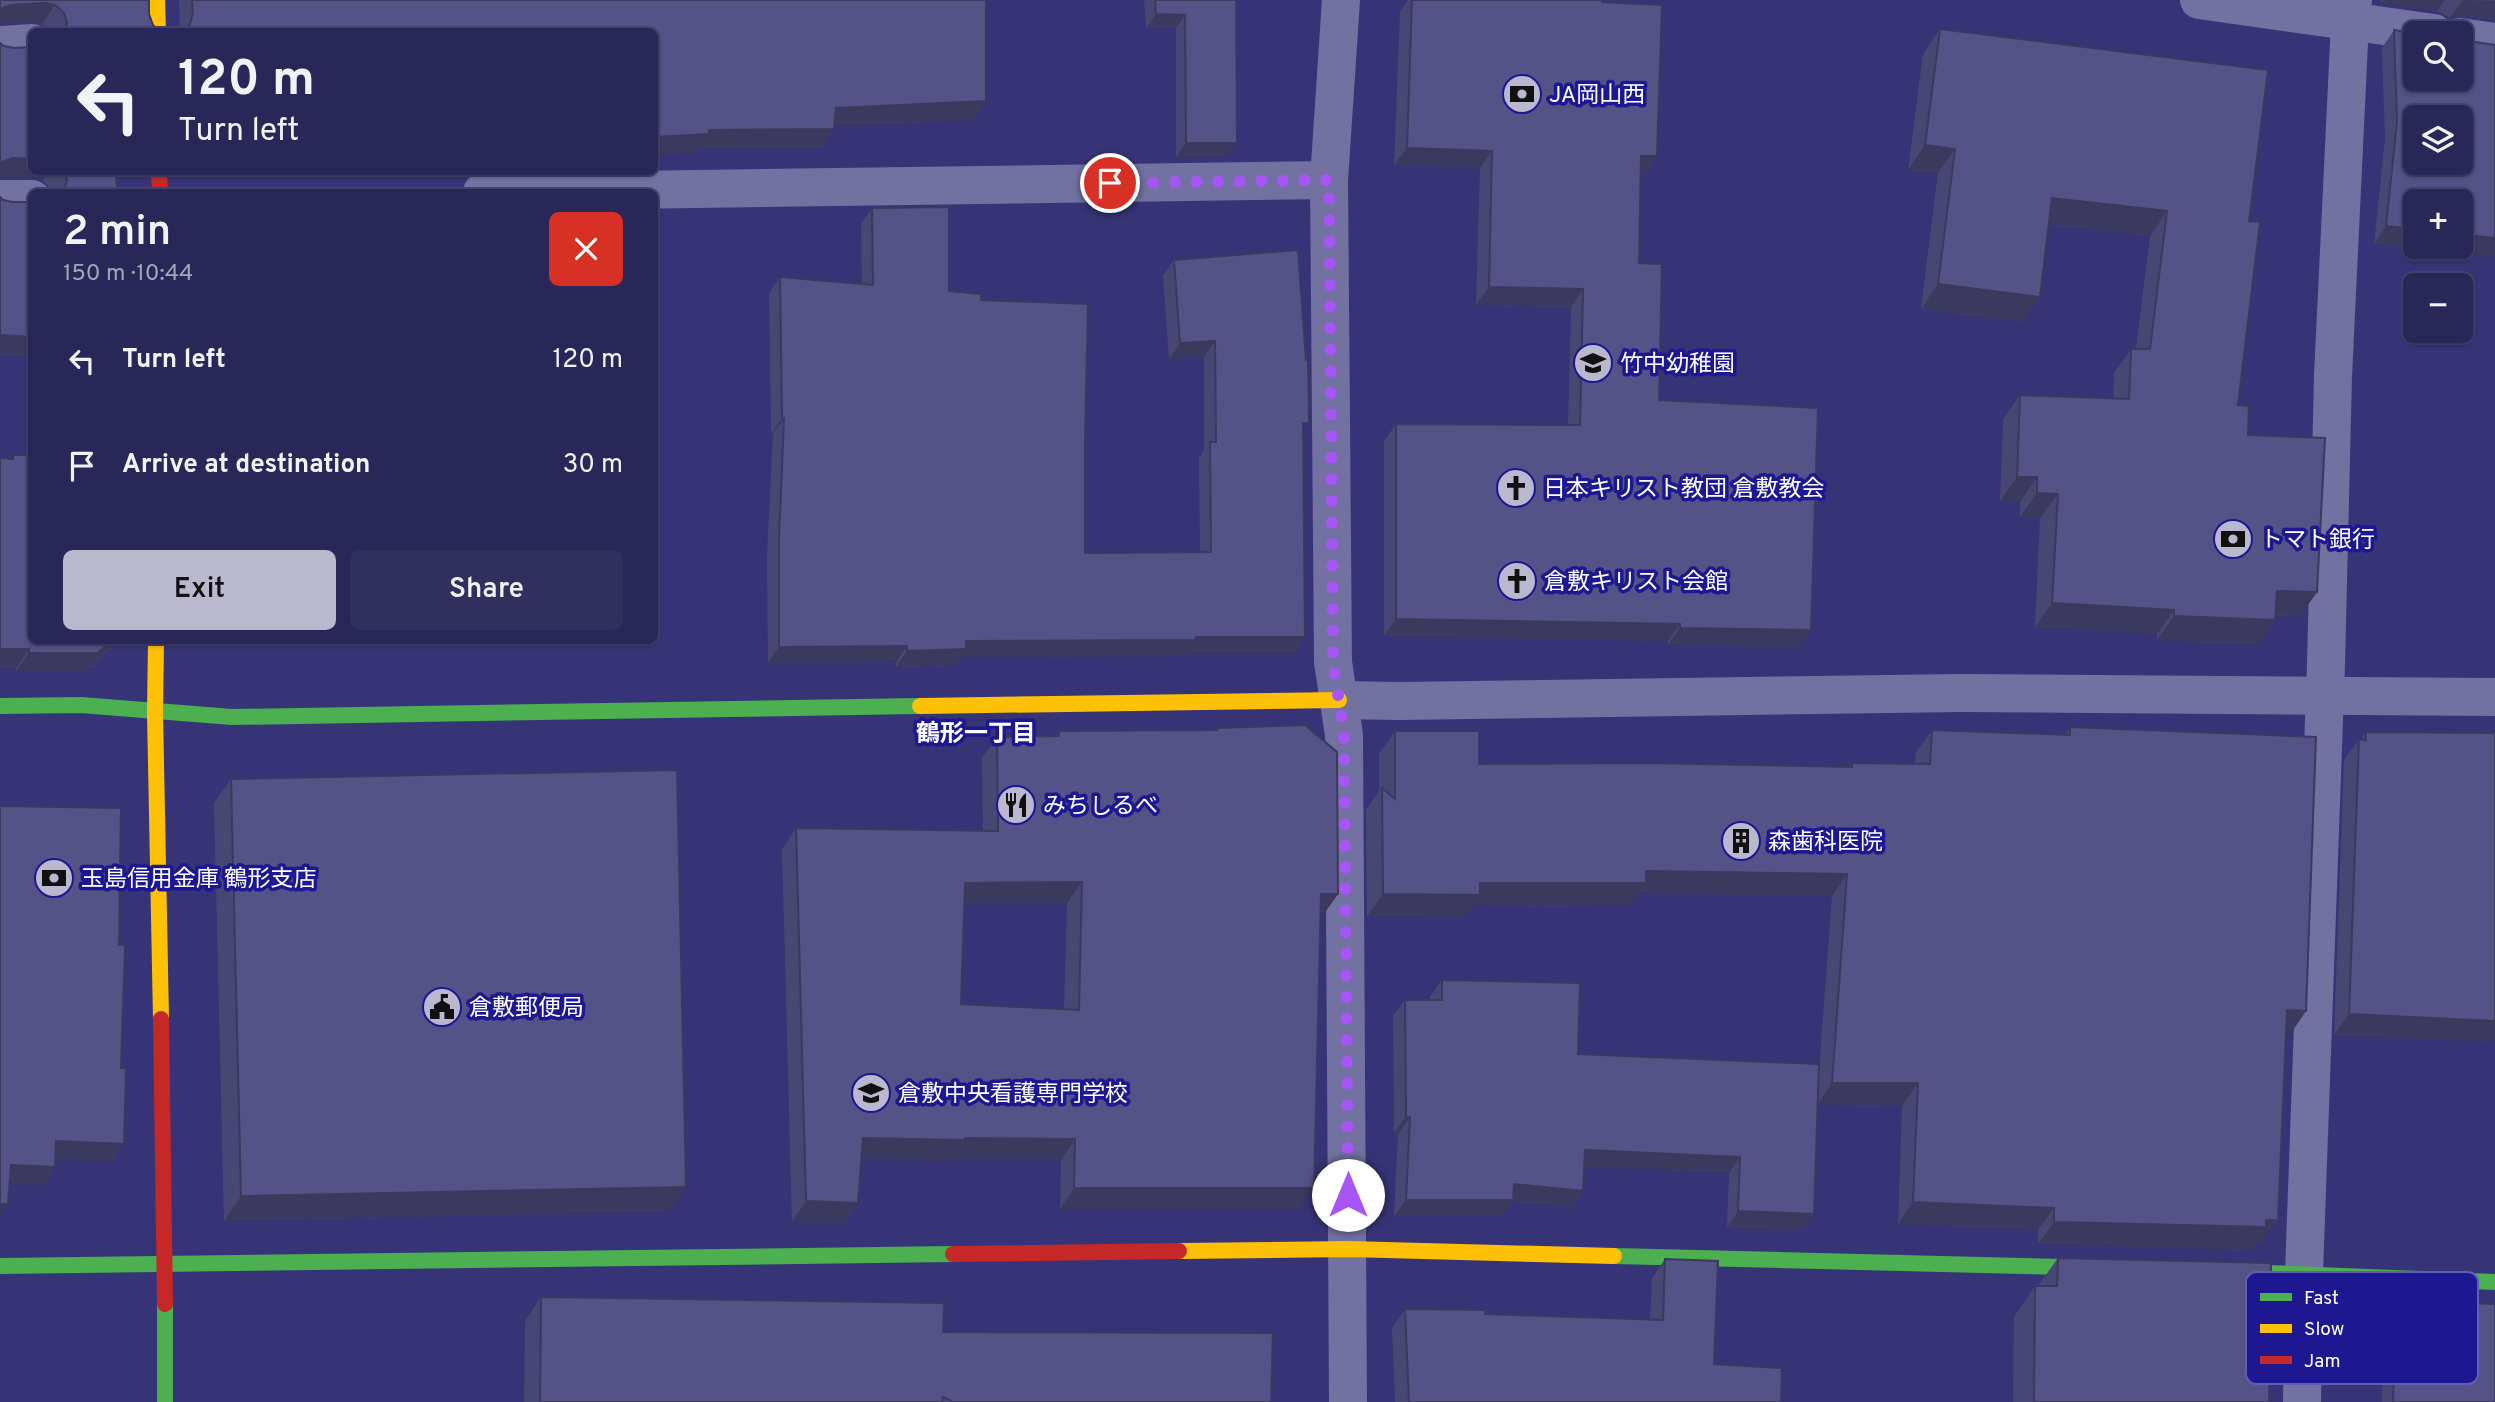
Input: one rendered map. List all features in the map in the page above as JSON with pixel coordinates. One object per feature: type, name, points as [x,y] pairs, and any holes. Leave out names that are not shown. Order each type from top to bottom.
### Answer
[{"type":"street","points":[[157,0],[158,28]]},
{"type":"street","points":[[1341,0],[1329,180],[1333,662],[1344,735],[1348,1402]]},
{"type":"street","points":[[2199,0],[2352,11],[2403,25]]},
{"type":"street","points":[[2304,1272],[2325,696],[2333,376],[2352,11]]},
{"type":"street","points":[[2473,39],[2495,42]]},
{"type":"street","points":[[0,45],[28,43]]},
{"type":"street","points":[[658,190],[1329,180]]},
{"type":"street","points":[[0,199],[28,199]]},
{"type":"street","points":[[156,644],[165,1264],[164,1402]]},
{"type":"street","points":[[0,706],[81,705],[232,718],[1961,693],[2495,697]]},
{"type":"street","points":[[0,1266],[1349,1249],[2120,1268]]},
{"type":"street","points":[[2201,1270],[2270,1272]]},
{"type":"street","points":[[2302,1384],[2302,1402]]},
{"type":"building","points":[[0,0],[149,0],[149,14],[156,28],[66,28],[64,13],[55,5],[44,3],[11,5],[0,9]]},
{"type":"building","points":[[192,0],[986,0],[986,101],[836,108],[834,129],[709,130],[709,134],[658,137],[658,28],[186,28],[193,13]]},
{"type":"building","points":[[1155,0],[1236,0],[1237,143],[1186,143],[1185,15],[1156,14]]},
{"type":"building","points":[[1412,0],[1602,0],[1662,5],[1657,156],[1641,156],[1639,263],[1662,264],[1659,400],[1818,408],[1811,630],[1680,628],[1680,624],[1396,619],[1396,424],[1580,425],[1583,289],[1489,287],[1492,151],[1407,148]]},
{"type":"building","points":[[1940,29],[2268,70],[2249,221],[2260,222],[2238,405],[2249,406],[2248,435],[2325,438],[2317,592],[2277,591],[2275,620],[2174,616],[2174,610],[2052,603],[2058,494],[2037,493],[2037,477],[2017,477],[2020,395],[2129,399],[2131,349],[2150,349],[2167,211],[2052,198],[2040,297],[1938,284],[1955,149],[1925,145]]},
{"type":"building","points":[[2394,30],[2403,31],[2403,91],[2473,91],[2473,42],[2495,45],[2495,238],[2473,235],[2473,189],[2403,189],[2403,228],[2386,226],[2397,122]]},
{"type":"building","points":[[0,43],[14,48],[28,47],[28,159],[13,158],[0,163]]},
{"type":"building","points":[[66,175],[116,175],[117,189],[65,189]]},
{"type":"building","points":[[0,197],[13,202],[28,202],[28,337],[0,335]]},
{"type":"building","points":[[949,207],[949,291],[981,294],[981,300],[1088,304],[1085,553],[1211,552],[1210,442],[1216,442],[1215,341],[1180,343],[1174,260],[1298,250],[1308,360],[1309,423],[1303,423],[1305,637],[966,641],[966,649],[907,651],[907,646],[779,647],[779,539],[784,418],[780,277],[873,285],[872,208]]},
{"type":"building","points":[[13,455],[28,455],[28,644],[108,644],[98,653],[29,653],[29,649],[0,649],[0,458],[13,459]]},
{"type":"building","points":[[1305,725],[1337,752],[1338,894],[1321,894],[1314,1188],[1074,1188],[1075,1139],[863,1138],[858,1203],[806,1201],[796,828],[998,831],[997,737],[1059,736],[1059,731]],"holes":[[[1082,882],[1079,1010],[961,1004],[965,883]]]},
{"type":"building","points":[[2070,727],[2316,737],[2306,1011],[2287,1010],[2278,1220],[2266,1220],[2266,1227],[2054,1222],[2054,1208],[1913,1202],[1918,1083],[1832,1083],[1847,874],[1646,871],[1646,883],[1480,883],[1480,895],[1383,894],[1382,788],[1395,799],[1395,731],[1479,731],[1479,764],[1645,763],[1852,767],[1852,763],[1930,764],[1932,730],[2070,735]]},
{"type":"building","points":[[2366,732],[2495,733],[2495,1021],[2349,1014],[2359,739],[2366,740]]},
{"type":"building","points":[[677,770],[686,1187],[241,1196],[231,779]]},
{"type":"building","points":[[0,806],[121,808],[119,945],[125,945],[121,1068],[126,1068],[124,1144],[56,1141],[55,1167],[11,1165],[8,1204],[0,1204]]},
{"type":"building","points":[[1442,980],[1580,983],[1578,1054],[1819,1064],[1814,1214],[1738,1211],[1740,1157],[1585,1150],[1583,1191],[1514,1184],[1513,1200],[1406,1200],[1410,1117],[1406,1117],[1405,1000],[1442,1000]]},
{"type":"building","points":[[2058,1258],[2271,1263],[2271,1272],[2246,1272],[2246,1384],[2269,1384],[2269,1402],[2034,1402],[2035,1286],[2057,1286]]},
{"type":"building","points":[[1665,1259],[1718,1261],[1714,1364],[1782,1368],[1781,1402],[1409,1402],[1405,1309],[1486,1310],[1485,1314],[1663,1320]]},
{"type":"building","points":[[541,1297],[944,1303],[943,1332],[1273,1333],[1271,1402],[953,1402],[943,1397],[942,1402],[540,1402]]},
{"type":"building","points":[[2478,1303],[2495,1304],[2495,1402],[2393,1402],[2394,1384],[2478,1384]]},
{"type":"traffic: fast","points":[[0,706],[81,705],[232,717],[920,706]]},
{"type":"traffic: fast","points":[[0,1266],[953,1254]]},
{"type":"traffic: fast","points":[[1614,1256],[2105,1268]]},
{"type":"traffic: fast","points":[[2217,1271],[2246,1272]]},
{"type":"traffic: fast","points":[[2478,1281],[2495,1282]]},
{"type":"traffic: fast","points":[[165,1304],[165,1402]]},
{"type":"traffic: slow","points":[[157,0],[158,28]]},
{"type":"traffic: slow","points":[[156,644],[161,1019]]},
{"type":"traffic: slow","points":[[920,706],[1339,700]]},
{"type":"traffic: slow","points":[[1179,1251],[1349,1249],[1614,1256]]},
{"type":"traffic: jam","points":[[159,175],[160,189]]},
{"type":"traffic: jam","points":[[161,1019],[165,1304]]},
{"type":"traffic: jam","points":[[953,1254],[1179,1251]]},
{"type":"place","name":"JA岡山西","points":[[1522,94]]},
{"type":"place","name":"竹中幼稚園","points":[[1593,363]]},
{"type":"place","name":"日本キリスト教団 倉敷教会","points":[[1516,488]]},
{"type":"place","name":"トマト銀行","points":[[2233,539]]},
{"type":"place","name":"倉敷キリスト会館","points":[[1517,581]]},
{"type":"place","name":"みちしるべ","points":[[1016,805]]},
{"type":"place","name":"森歯科医院","points":[[1741,841]]},
{"type":"place","name":"玉島信用金庫 鶴形支店","points":[[54,878]]},
{"type":"place","name":"倉敷郵便局","points":[[442,1007]]},
{"type":"place","name":"倉敷中央看護専門学校","points":[[871,1093]]},
{"type":"district","name":"鶴形一丁目","points":[[976,733]]},
{"type":"route","points":[[1110,183],[1329,180],[1333,662],[1344,735],[1348,1195]]}]
